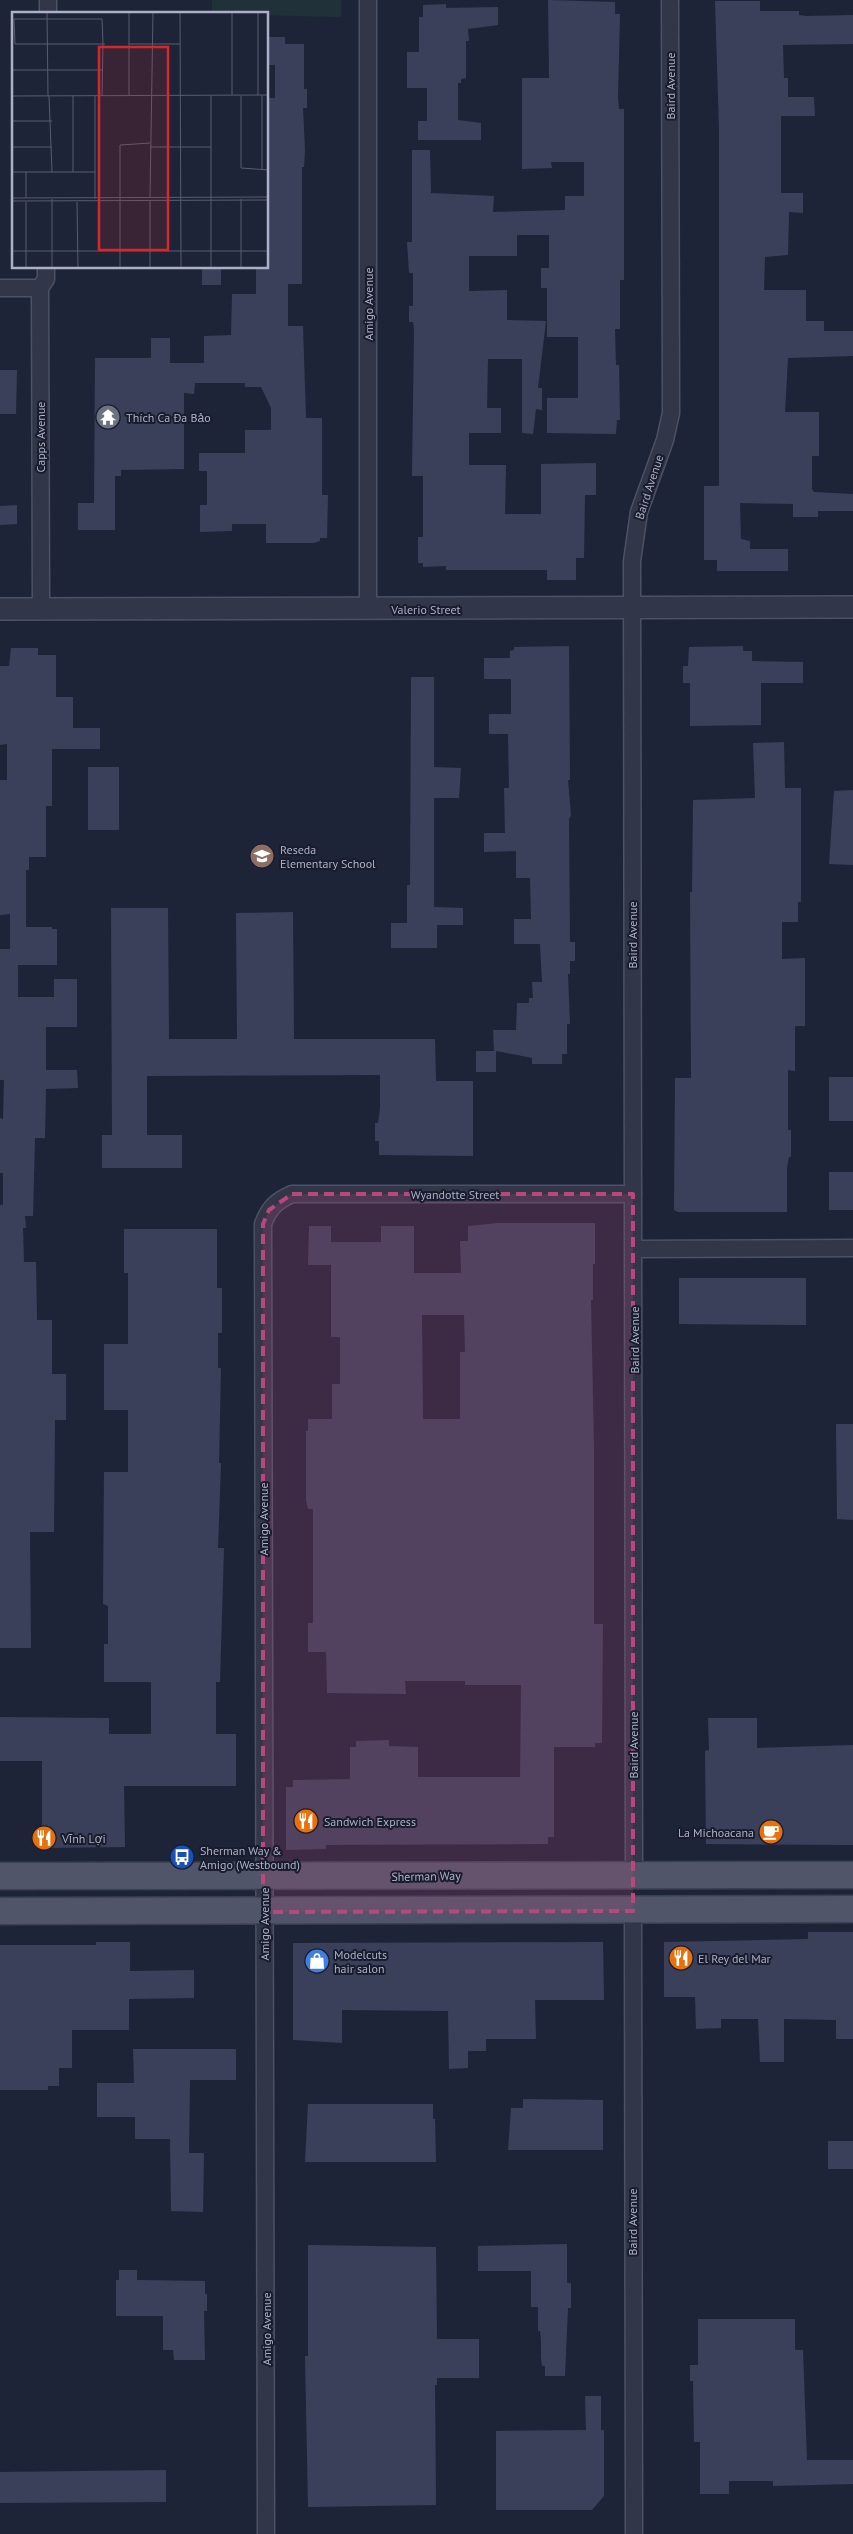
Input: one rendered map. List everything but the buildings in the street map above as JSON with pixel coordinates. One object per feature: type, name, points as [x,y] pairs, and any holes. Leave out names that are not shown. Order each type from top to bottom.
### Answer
[{"type":"main road","name":"Sherman Way","points":[[0,1876],[853,1875]]},
{"type":"main road","points":[[633,1911],[634,1876]]},
{"type":"main road","points":[[0,1911],[263,1912],[853,1909]]},
{"type":"street","name":"Amigo Avenue","points":[[368,0],[368,608]]},
{"type":"street","name":"Baird Avenue","points":[[634,1876],[632,561],[636,528],[644,496],[665,440],[672,394],[670,0]]},
{"type":"street","name":"Capps Avenue","points":[[41,609],[40,288],[46,279],[46,269]]},
{"type":"street","points":[[0,288],[40,288]]},
{"type":"street","name":"Valerio Street","points":[[0,609],[853,607]]},
{"type":"street","name":"Wyandotte Street","points":[[278,1200],[292,1194],[633,1194]]},
{"type":"street","name":"Amigo Avenue","points":[[266,2534],[267,2240],[263,1912],[263,1224],[269,1210],[278,1200]]},
{"type":"street","points":[[634,1249],[853,1248]]},
{"type":"street","name":"Baird Avenue","points":[[633,1911],[634,2534]]},
{"type":"highlighted area","points":[[292,1194],[633,1194],[633,1911],[263,1912],[263,1224],[269,1210]]},
{"type":"shaded area","points":[[212,0],[341,0],[341,17],[269,15],[269,12],[212,12]]},
{"type":"place","name":"Thích Ca Đa Bảo","points":[[108,417]]},
{"type":"place","name":"Reseda Elementary School","points":[[262,856]]},
{"type":"place","name":"Sandwich Express","points":[[306,1821]]},
{"type":"place","name":"La Michoacana","points":[[771,1832]]},
{"type":"place","name":"Vĩnh Lợi","points":[[44,1838]]},
{"type":"place","name":"Sherman Way & Amigo (Westbound)","points":[[182,1857]]},
{"type":"place","name":"El Rey del Mar","points":[[681,1958]]},
{"type":"place","name":"Modelcuts hair salon","points":[[317,1961]]}]
